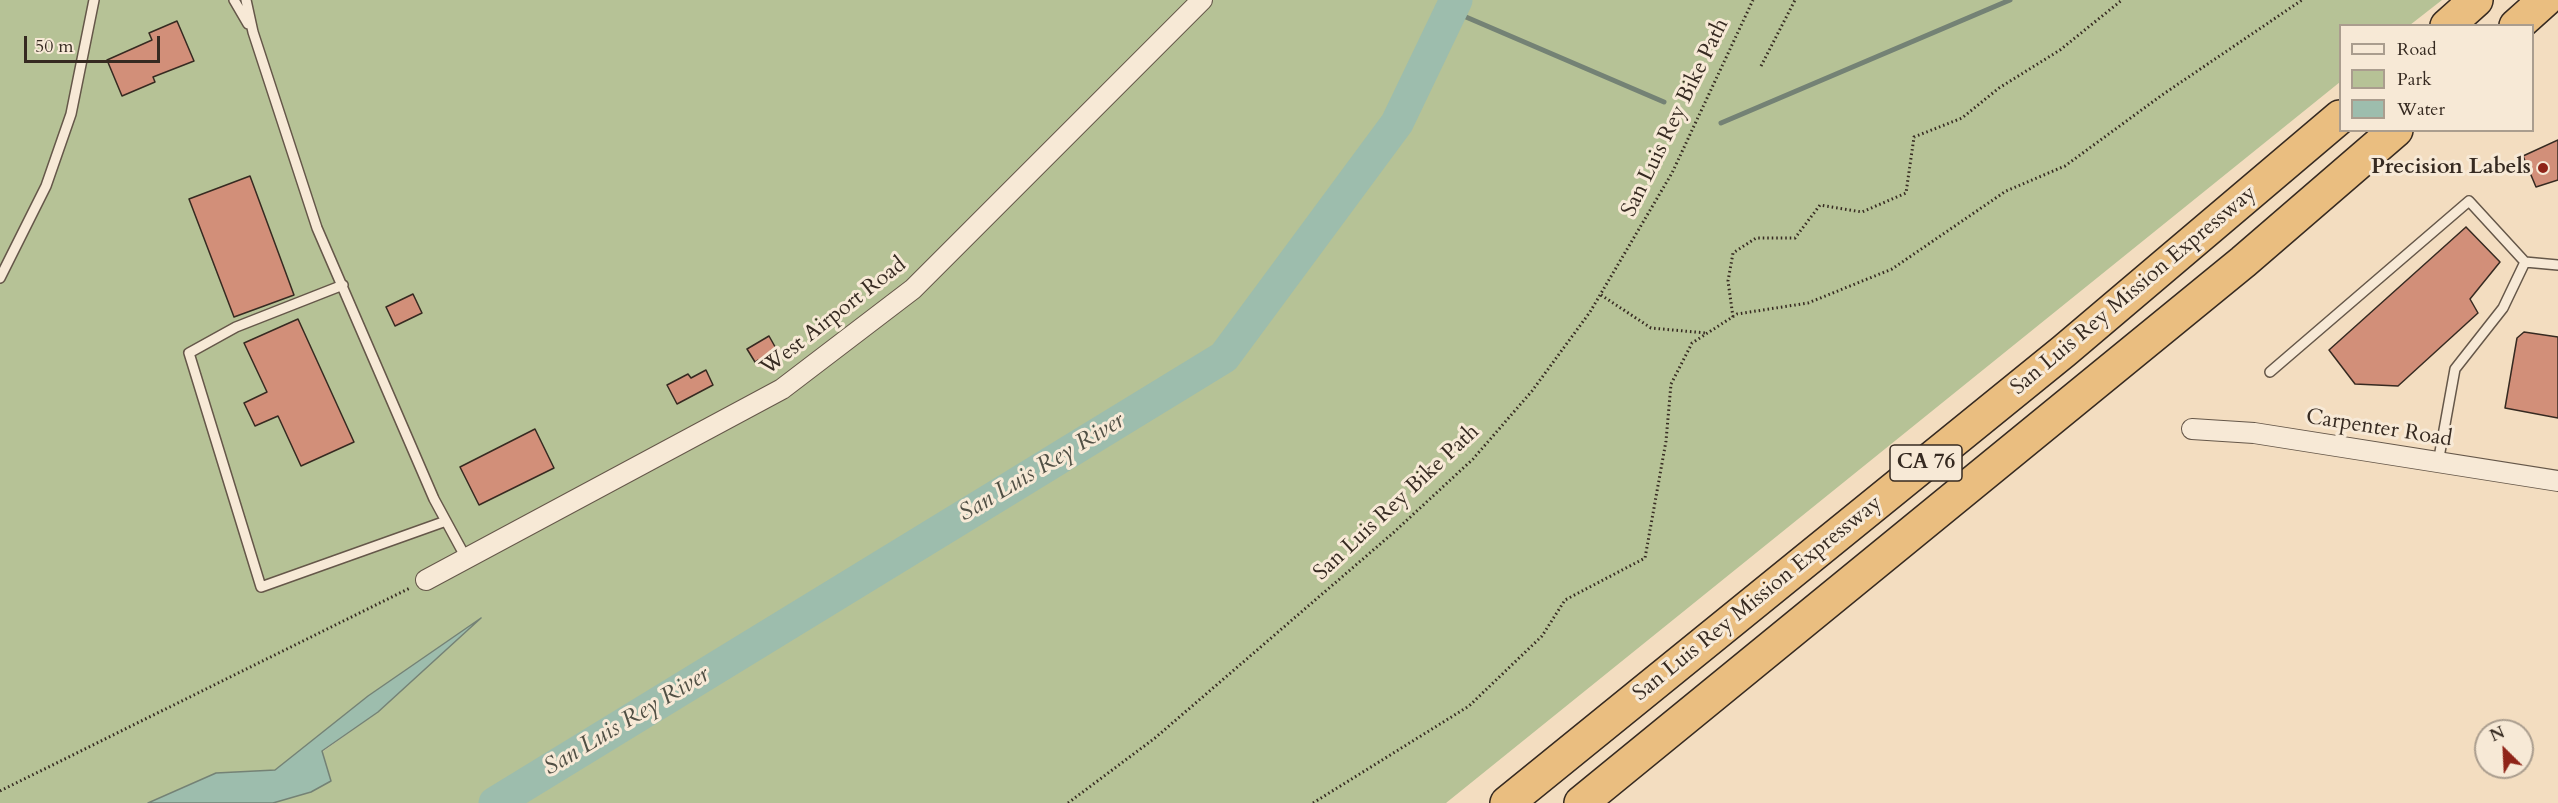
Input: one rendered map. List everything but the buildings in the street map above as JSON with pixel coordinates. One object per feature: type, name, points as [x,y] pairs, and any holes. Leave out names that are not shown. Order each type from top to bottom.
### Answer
[{"type":"highway","points":[[2448,24],[2476,0]]},
{"type":"highway","points":[[2518,24],[2545,0]]},
{"type":"highway","name":"San Luis Rey Mission Expressway","points":[[1507,803],[2064,351],[2339,118]]},
{"type":"highway","name":"San Luis Rey Mission Expressway","points":[[1581,803],[2243,262],[2394,132]]},
{"type":"street","name":"West Airport Road","points":[[426,580],[782,389],[913,289],[1203,0]]},
{"type":"street","name":"Carpenter Road","points":[[2192,429],[2254,433],[2558,481]]},
{"type":"lane","points":[[0,278],[46,186],[64,135],[94,0]]},
{"type":"lane","points":[[234,0],[253,32]]},
{"type":"lane","points":[[246,0],[253,32],[318,228],[434,499],[466,558]]},
{"type":"lane","points":[[2271,372],[2469,201],[2525,262],[2558,265]]},
{"type":"lane","points":[[2438,463],[2455,369],[2503,308],[2525,262]]},
{"type":"lane","points":[[343,285],[236,327],[189,354],[261,587],[446,521]]},
{"type":"path","name":"San Luis Rey Bike Path","points":[[1068,803],[1155,738],[1306,610],[1473,459],[1532,390],[1601,295],[1672,173],[1753,0]]},
{"type":"path","points":[[1761,66],[1796,0]]},
{"type":"path","points":[[1733,316],[1728,281],[1733,253],[1756,238],[1795,238],[1820,205],[1862,212],[1906,193],[1914,137],[1962,118],[1999,88],[2060,50],[2122,0]]},
{"type":"path","points":[[1312,803],[1469,706],[1542,636],[1565,600],[1645,558],[1666,441],[1671,384],[1692,343],[1733,316],[1808,303],[1892,269],[2006,191],[2065,166],[2162,95],[2302,0]]},
{"type":"path","points":[[1601,295],[1651,328],[1708,333]]},
{"type":"path","points":[[0,790],[426,580]]},
{"type":"green space","points":[[0,0],[2442,0],[2411,24],[2339,24],[2339,83],[1446,803],[273,803],[311,792],[322,752],[378,712],[477,621],[368,696],[275,770],[216,773],[148,803],[0,803]]},
{"type":"water","points":[[481,618],[378,712],[322,751],[331,781],[311,792],[273,803],[148,803],[216,773],[275,770],[368,696]]},
{"type":"waterway","name":"San Luis Rey River","points":[[495,803],[1224,357],[1397,123],[1456,0]]},
{"type":"waterway","points":[[1721,123],[2010,0]]},
{"type":"waterway","points":[[1452,11],[1664,102]]},
{"type":"place","name":"Precision Labels","points":[[2543,168]]}]
